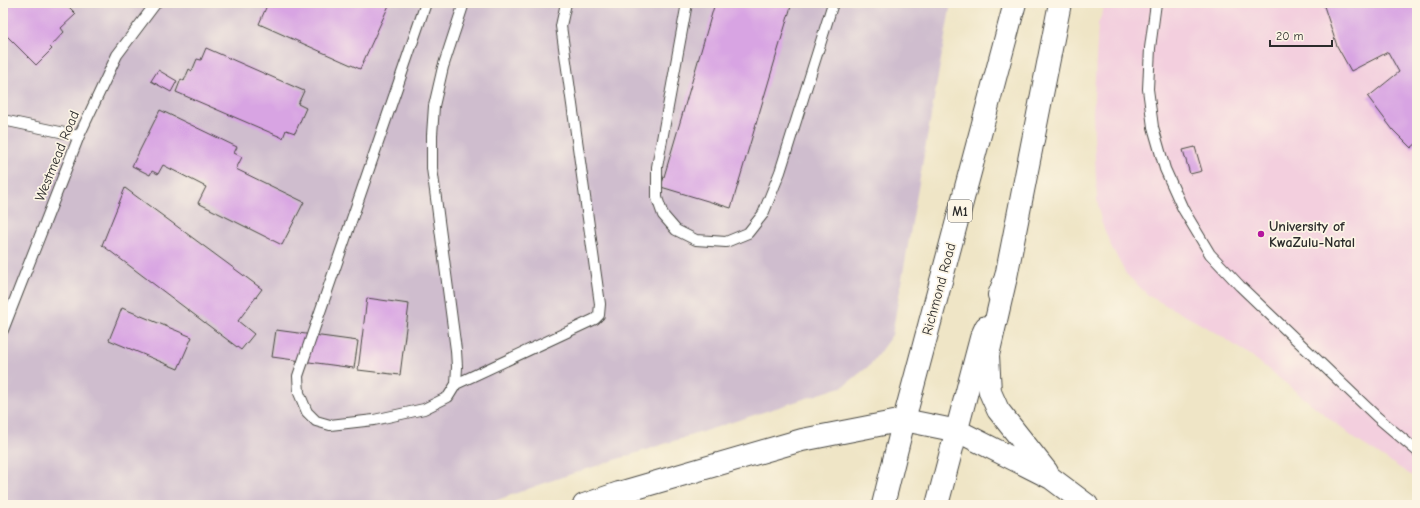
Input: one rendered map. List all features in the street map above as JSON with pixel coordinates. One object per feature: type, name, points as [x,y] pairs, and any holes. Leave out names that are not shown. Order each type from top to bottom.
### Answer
[{"type":"highway","name":"Richmond Road","points":[[883,505],[904,420],[1015,3]]},
{"type":"highway","points":[[1051,478],[998,410],[990,392],[988,356],[1006,277],[1060,3]]},
{"type":"highway","points":[[937,505],[982,338],[1006,277]]},
{"type":"highway","points":[[584,505],[802,440],[904,420],[958,431],[1051,478],[1087,505]]},
{"type":"lane","name":"Westmead Road","points":[[3,330],[79,136],[117,55],[156,3]]},
{"type":"lane","points":[[426,3],[298,376],[299,393],[307,412],[316,421],[330,425],[374,420],[424,410],[448,397],[456,384],[456,350],[432,168],[432,135],[434,106],[443,67],[464,3]]},
{"type":"lane","points":[[456,384],[596,319],[599,315],[600,304],[561,26],[566,3]]},
{"type":"lane","points":[[687,3],[657,167],[657,198],[663,215],[676,230],[696,240],[726,242],[748,233],[763,214],[780,172],[833,3]]},
{"type":"lane","points":[[1156,3],[1150,48],[1148,89],[1153,127],[1165,168],[1183,209],[1210,254],[1240,286],[1377,417],[1417,451]]},
{"type":"lane","points":[[3,120],[79,136]]},
{"type":"shaded area","points":[[3,3],[951,3],[892,335],[870,365],[844,386],[556,479],[483,505],[3,505]]},
{"type":"shaded area","name":"University of KwaZulu-Natal","points":[[1106,3],[1417,3],[1417,479],[1355,439],[1259,362],[1217,333],[1149,296],[1126,274],[1111,246],[1101,221],[1097,199],[1093,114],[1098,24]]},
{"type":"building","points":[[3,3],[65,3],[76,14],[61,28],[64,32],[50,47],[52,49],[36,65],[3,32]]},
{"type":"building","points":[[268,3],[390,3],[360,69],[259,24]]},
{"type":"building","points":[[715,3],[792,3],[731,208],[661,187]]},
{"type":"building","points":[[1323,3],[1413,3],[1417,14],[1417,143],[1411,148],[1393,130],[1368,97],[1399,72],[1388,52],[1351,71],[1337,46]]},
{"type":"building","points":[[206,48],[304,91],[298,104],[306,108],[295,133],[286,130],[283,138],[176,92],[181,79],[184,81],[189,69],[192,71],[197,59],[201,60]]},
{"type":"building","points":[[158,70],[177,81],[171,92],[151,81]]},
{"type":"building","points":[[160,110],[237,147],[234,153],[242,157],[236,169],[304,202],[282,245],[198,203],[206,187],[163,165],[158,174],[152,171],[150,175],[132,166]]},
{"type":"building","points":[[1195,147],[1202,171],[1190,174],[1183,150]]},
{"type":"building","points":[[125,188],[262,289],[238,321],[254,334],[241,350],[102,245]]},
{"type":"building","points":[[367,298],[409,304],[400,375],[358,370]]},
{"type":"building","points":[[122,308],[192,337],[178,369],[109,340]]},
{"type":"building","points":[[276,330],[358,341],[354,368],[272,357]]},
{"type":"building","points":[[4,487],[8,505],[3,505]]},
{"type":"place","name":"University of KwaZulu-Natal","points":[[1261,234]]}]
